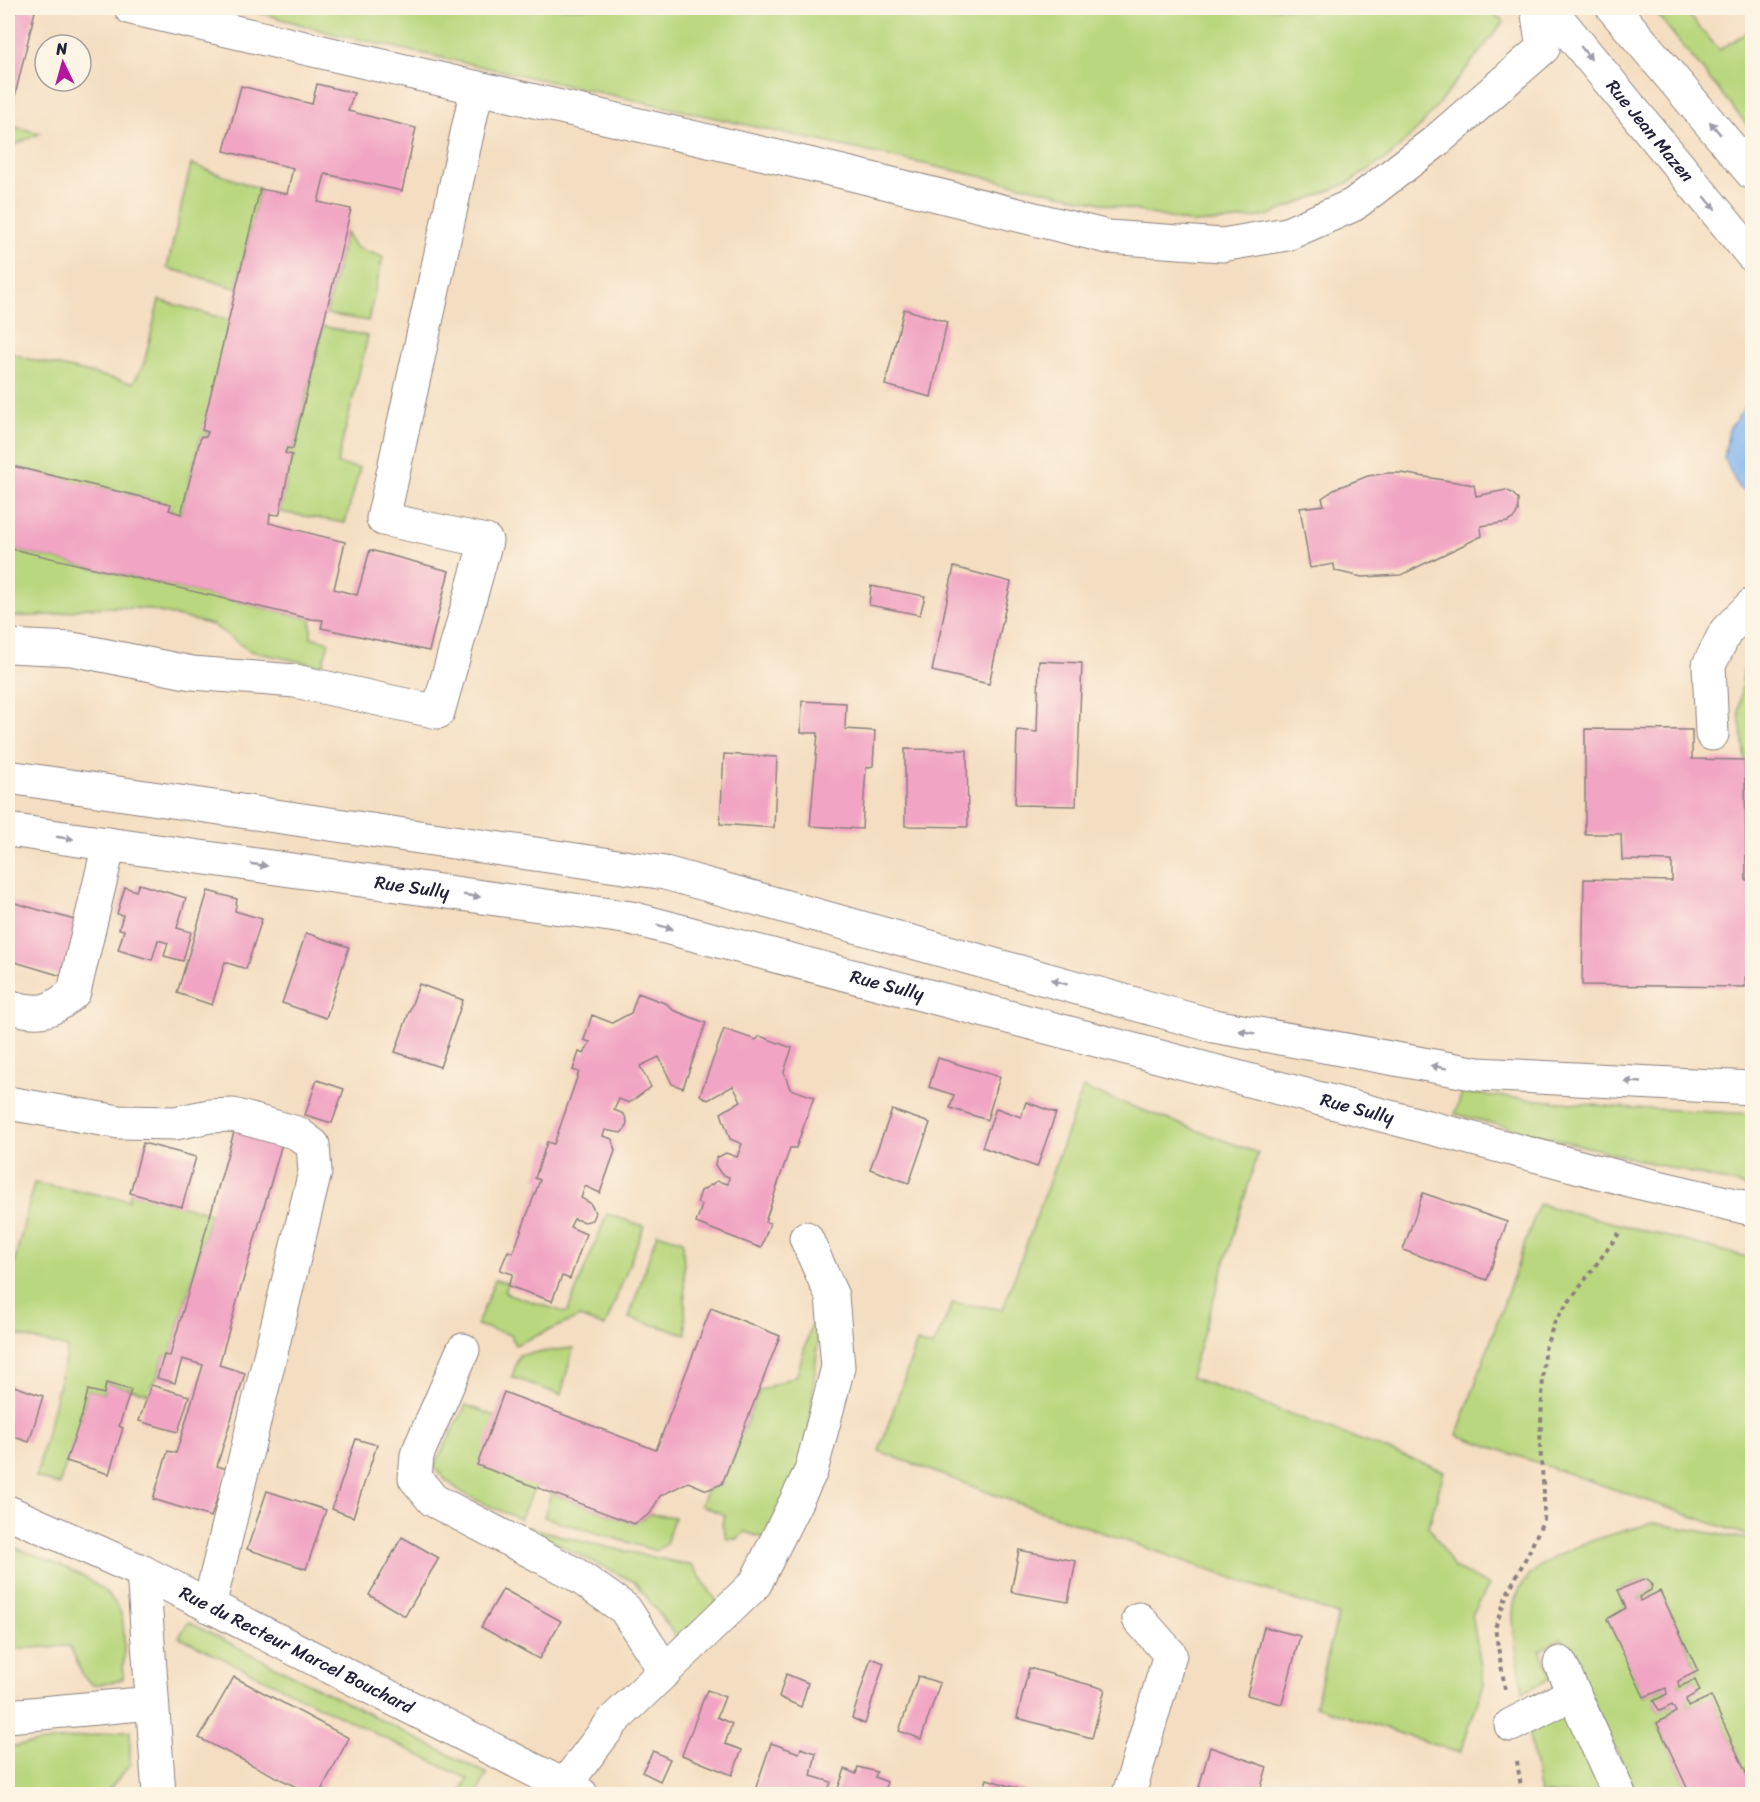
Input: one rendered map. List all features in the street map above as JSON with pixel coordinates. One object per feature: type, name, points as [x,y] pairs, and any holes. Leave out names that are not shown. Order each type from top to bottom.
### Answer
[{"type":"main road","points":[[131,8],[843,172],[1108,237],[1222,245],[1287,234],[1353,205],[1435,142],[1543,48],[1537,8]]},
{"type":"main road","name":"Rue Jean Mazen","points":[[1549,8],[1752,255]]},
{"type":"main road","points":[[1613,8],[1752,173]]},
{"type":"main road","points":[[8,646],[72,649],[192,673],[295,681],[438,712],[486,541],[383,519],[477,88]]},
{"type":"main road","points":[[1712,734],[1709,665],[1726,631],[1752,605]]},
{"type":"main road","points":[[8,777],[665,873],[1214,1026],[1455,1070],[1490,1075],[1752,1088]]},
{"type":"main road","name":"Rue Sully","points":[[8,830],[631,918],[1641,1183],[1752,1209]]},
{"type":"main road","points":[[8,1006],[34,1013],[59,1006],[74,992],[109,844]]},
{"type":"main road","points":[[8,1103],[119,1122],[175,1123],[210,1116],[233,1115],[297,1133],[313,1146],[315,1172],[209,1606]]},
{"type":"main road","points":[[572,1790],[614,1720],[755,1584],[811,1471],[838,1367],[832,1296],[806,1238]]},
{"type":"main road","points":[[462,1350],[417,1455],[415,1478],[433,1500],[575,1574],[625,1609],[665,1671]]},
{"type":"main road","name":"Rue du Recteur Marcel Bouchard","points":[[8,1512],[142,1572],[572,1790]]},
{"type":"main road","points":[[134,1794],[158,1779],[142,1572]]},
{"type":"main road","points":[[1129,1794],[1170,1654],[1139,1619]]},
{"type":"main road","points":[[1560,1663],[1619,1794]]},
{"type":"main road","points":[[1511,1725],[1574,1693]]},
{"type":"main road","points":[[8,1716],[152,1702]]},
{"type":"path","points":[[1495,1628],[1507,1594],[1544,1519],[1540,1446],[1544,1352],[1554,1321],[1620,1232]]},
{"type":"green space","points":[[243,8],[1484,8],[1504,21],[1421,126],[1389,157],[1348,183],[1267,216],[1192,223],[334,34]]},
{"type":"green space","points":[[1652,8],[1683,8],[1719,50],[1752,29],[1752,131]]},
{"type":"green space","points":[[8,125],[40,133],[10,147],[8,157]]},
{"type":"green space","points":[[191,164],[260,189],[236,288],[167,268]]},
{"type":"green space","points":[[346,232],[355,247],[383,257],[368,321],[326,314]]},
{"type":"green space","points":[[159,300],[229,320],[203,430],[208,432],[206,437],[201,436],[181,514],[169,510],[170,504],[8,465],[8,352],[133,383],[144,364]]},
{"type":"green space","points":[[323,326],[368,336],[337,464],[360,468],[345,523],[280,512],[292,455],[285,453],[287,448],[294,449]]},
{"type":"green space","points":[[8,548],[311,619],[311,637],[329,642],[322,666],[250,651],[213,625],[147,609],[86,608],[53,615],[8,617]]},
{"type":"green space","points":[[1752,654],[1752,880],[1746,880],[1745,760],[1739,712],[1743,673]]},
{"type":"green space","points":[[1083,1088],[1258,1153],[1190,1377],[1444,1471],[1429,1526],[1454,1568],[1489,1585],[1472,1615],[1484,1684],[1460,1753],[1315,1706],[1338,1615],[998,1496],[879,1451],[917,1342],[933,1347],[953,1303],[1003,1309]]},
{"type":"green space","points":[[1462,1093],[1616,1107],[1752,1114],[1752,1188],[1455,1114]]},
{"type":"green space","points":[[34,1183],[129,1200],[130,1193],[211,1213],[170,1356],[164,1355],[157,1378],[151,1385],[150,1394],[107,1383],[104,1394],[88,1390],[59,1485],[36,1477],[68,1348],[8,1333],[8,1288]]},
{"type":"green space","points":[[1539,1204],[1752,1258],[1752,1537],[1457,1435]]},
{"type":"green space","points":[[607,1214],[644,1226],[605,1327],[580,1317],[515,1345],[511,1335],[477,1325],[495,1280],[508,1283],[505,1293],[567,1313]]},
{"type":"green space","points":[[657,1233],[683,1241],[686,1334],[629,1318]]},
{"type":"green space","points":[[813,1319],[818,1340],[805,1473],[767,1539],[745,1532],[737,1539],[727,1539],[722,1525],[725,1515],[700,1505],[707,1490],[722,1484],[759,1391],[797,1375]]},
{"type":"green space","points":[[573,1348],[561,1395],[512,1377],[519,1355]]},
{"type":"green space","points":[[466,1405],[495,1416],[535,1487],[520,1519],[463,1492],[442,1477],[434,1467]]},
{"type":"green space","points":[[551,1493],[634,1524],[650,1514],[674,1517],[666,1544],[656,1551],[544,1517]]},
{"type":"green space","points":[[1652,1523],[1752,1540],[1752,1786],[1711,1697],[1688,1707],[1686,1699],[1700,1690],[1695,1680],[1679,1687],[1678,1681],[1698,1670],[1660,1592],[1640,1601],[1639,1597],[1651,1590],[1652,1584],[1646,1579],[1618,1590],[1626,1608],[1608,1619],[1644,1697],[1666,1688],[1667,1694],[1654,1702],[1659,1711],[1672,1705],[1676,1712],[1657,1723],[1690,1794],[1637,1794],[1562,1639],[1540,1650],[1550,1671],[1550,1679],[1523,1692],[1513,1615],[1517,1594],[1528,1577],[1545,1563],[1566,1551]]},
{"type":"green space","points":[[525,1526],[584,1542],[693,1566],[718,1603],[678,1639],[635,1582]]},
{"type":"green space","points":[[8,1545],[91,1581],[116,1604],[123,1625],[123,1679],[93,1685],[83,1676],[70,1646],[8,1649]]},
{"type":"green space","points":[[188,1622],[487,1774],[477,1794],[460,1794],[468,1779],[179,1637]]},
{"type":"green space","points":[[1567,1711],[1605,1794],[1540,1794],[1529,1734]]},
{"type":"green space","points":[[130,1730],[130,1765],[105,1794],[8,1794],[8,1747]]},
{"type":"water","points":[[1752,402],[1752,494],[1738,487],[1724,458],[1729,429],[1748,403]]},
{"type":"building","points":[[8,8],[35,11],[12,108],[8,107]]},
{"type":"building","points":[[317,84],[354,93],[348,111],[416,128],[402,191],[325,174],[318,202],[351,209],[293,449],[287,448],[285,453],[292,455],[280,512],[279,515],[270,514],[269,523],[345,542],[334,589],[357,595],[370,550],[449,571],[429,651],[321,628],[323,620],[8,548],[8,465],[171,504],[169,510],[181,514],[201,436],[206,437],[208,432],[202,430],[260,189],[287,194],[293,168],[224,151],[241,86],[312,104]]},
{"type":"building","points":[[904,309],[947,322],[931,397],[885,385]]},
{"type":"building","points":[[1401,473],[1474,485],[1476,496],[1506,490],[1518,499],[1518,511],[1515,517],[1508,522],[1481,526],[1482,536],[1401,575],[1362,577],[1335,571],[1334,564],[1310,568],[1300,508],[1324,505],[1322,498],[1337,488],[1368,476]]},
{"type":"building","points":[[954,567],[1011,582],[989,684],[932,671]]},
{"type":"building","points":[[871,586],[925,596],[920,615],[869,605]]},
{"type":"building","points":[[1039,661],[1082,663],[1076,806],[1015,805],[1017,730],[1037,732]]},
{"type":"building","points":[[802,701],[846,703],[845,729],[875,731],[873,766],[866,768],[862,829],[810,826],[818,733],[801,733]]},
{"type":"building","points":[[1585,729],[1692,730],[1692,759],[1745,760],[1746,880],[1752,880],[1752,977],[1745,977],[1745,987],[1582,985],[1584,879],[1672,881],[1672,861],[1622,860],[1621,834],[1585,834]]},
{"type":"building","points":[[905,749],[967,750],[968,827],[905,826]]},
{"type":"building","points":[[724,754],[777,757],[774,828],[720,824]]},
{"type":"building","points":[[139,884],[186,898],[177,928],[191,932],[183,961],[164,956],[168,943],[158,940],[152,960],[118,950],[124,930],[119,929],[123,915],[117,914],[125,887],[136,891]]},
{"type":"building","points":[[208,891],[237,899],[235,911],[262,919],[246,969],[225,962],[212,1005],[177,993]]},
{"type":"building","points":[[8,901],[78,921],[62,976],[8,960]]},
{"type":"building","points":[[306,933],[349,947],[326,1018],[282,1003]]},
{"type":"building","points":[[419,984],[463,1000],[440,1067],[395,1052]]},
{"type":"building","points":[[638,993],[706,1023],[683,1088],[672,1084],[659,1057],[640,1066],[651,1087],[629,1103],[619,1099],[614,1110],[624,1114],[627,1121],[626,1128],[621,1133],[605,1130],[603,1136],[612,1139],[615,1151],[600,1193],[585,1186],[581,1198],[590,1203],[593,1208],[595,1213],[592,1220],[585,1222],[574,1219],[570,1227],[586,1234],[570,1279],[562,1276],[552,1301],[508,1286],[513,1274],[500,1270],[508,1251],[513,1253],[540,1180],[535,1178],[547,1142],[554,1144],[579,1072],[573,1070],[579,1052],[584,1054],[590,1042],[584,1040],[592,1015],[612,1023],[631,1013]]},
{"type":"building","points":[[724,1029],[756,1040],[760,1036],[792,1048],[784,1072],[790,1089],[814,1097],[796,1148],[790,1148],[765,1222],[770,1223],[761,1248],[696,1223],[702,1205],[697,1203],[701,1191],[717,1181],[728,1184],[729,1177],[721,1174],[715,1165],[716,1158],[726,1153],[737,1157],[742,1144],[730,1139],[721,1113],[741,1101],[733,1086],[708,1100],[700,1095]]},
{"type":"building","points":[[938,1058],[1000,1077],[987,1120],[950,1108],[954,1095],[929,1087]]},
{"type":"building","points":[[317,1080],[344,1089],[332,1123],[305,1115]]},
{"type":"building","points":[[1026,1102],[1056,1113],[1037,1167],[982,1147],[996,1108],[1021,1117]]},
{"type":"building","points":[[892,1110],[930,1123],[909,1183],[870,1169]]},
{"type":"building","points":[[236,1125],[283,1140],[219,1365],[245,1373],[217,1466],[227,1469],[211,1517],[153,1499],[168,1451],[176,1453],[203,1365],[182,1359],[175,1383],[157,1378],[164,1355],[170,1356]]},
{"type":"building","points":[[143,1143],[196,1157],[182,1207],[130,1193]]},
{"type":"building","points":[[1423,1193],[1507,1222],[1487,1280],[1403,1250]]},
{"type":"building","points":[[711,1308],[780,1336],[722,1484],[707,1490],[688,1482],[660,1496],[650,1514],[634,1524],[477,1465],[504,1392],[656,1450]]},
{"type":"building","points":[[106,1383],[131,1390],[119,1426],[123,1428],[109,1474],[66,1461],[88,1390],[104,1394]]},
{"type":"building","points":[[8,1384],[43,1396],[29,1442],[8,1435]]},
{"type":"building","points":[[151,1385],[189,1396],[178,1432],[139,1421]]},
{"type":"building","points":[[356,1439],[377,1445],[353,1517],[332,1509]]},
{"type":"building","points":[[267,1491],[326,1510],[306,1569],[247,1549]]},
{"type":"building","points":[[402,1537],[439,1558],[405,1616],[369,1595]]},
{"type":"building","points":[[1019,1550],[1076,1561],[1068,1602],[1011,1592]]},
{"type":"building","points":[[1646,1579],[1652,1584],[1651,1590],[1639,1597],[1640,1601],[1660,1591],[1698,1671],[1678,1681],[1679,1687],[1695,1680],[1700,1691],[1686,1699],[1688,1707],[1711,1696],[1752,1786],[1752,1794],[1690,1794],[1657,1723],[1676,1712],[1672,1705],[1660,1711],[1653,1701],[1667,1694],[1666,1688],[1644,1697],[1607,1619],[1626,1608],[1618,1590]]},
{"type":"building","points":[[503,1589],[561,1621],[539,1659],[481,1627]]},
{"type":"building","points":[[1264,1627],[1300,1636],[1282,1704],[1247,1695]]},
{"type":"building","points":[[871,1658],[884,1663],[865,1724],[852,1718]]},
{"type":"building","points":[[1029,1668],[1105,1689],[1092,1738],[1017,1718]]},
{"type":"building","points":[[786,1674],[808,1683],[801,1707],[779,1697]]},
{"type":"building","points":[[918,1676],[940,1683],[921,1739],[899,1731]]},
{"type":"building","points":[[234,1677],[349,1738],[319,1794],[310,1794],[199,1738]]},
{"type":"building","points":[[707,1690],[725,1697],[717,1717],[732,1724],[725,1744],[742,1750],[732,1775],[682,1755]]},
{"type":"building","points":[[771,1743],[799,1753],[801,1748],[816,1753],[811,1776],[831,1782],[827,1794],[754,1793]]},
{"type":"building","points":[[1210,1747],[1267,1767],[1259,1794],[1211,1794],[1212,1791],[1199,1787]]},
{"type":"building","points":[[653,1751],[670,1759],[660,1781],[642,1772]]},
{"type":"building","points":[[858,1767],[877,1772],[875,1777],[887,1782],[883,1794],[836,1794],[845,1769],[856,1774]]},
{"type":"building","points":[[987,1779],[1035,1794],[982,1794]]}]
